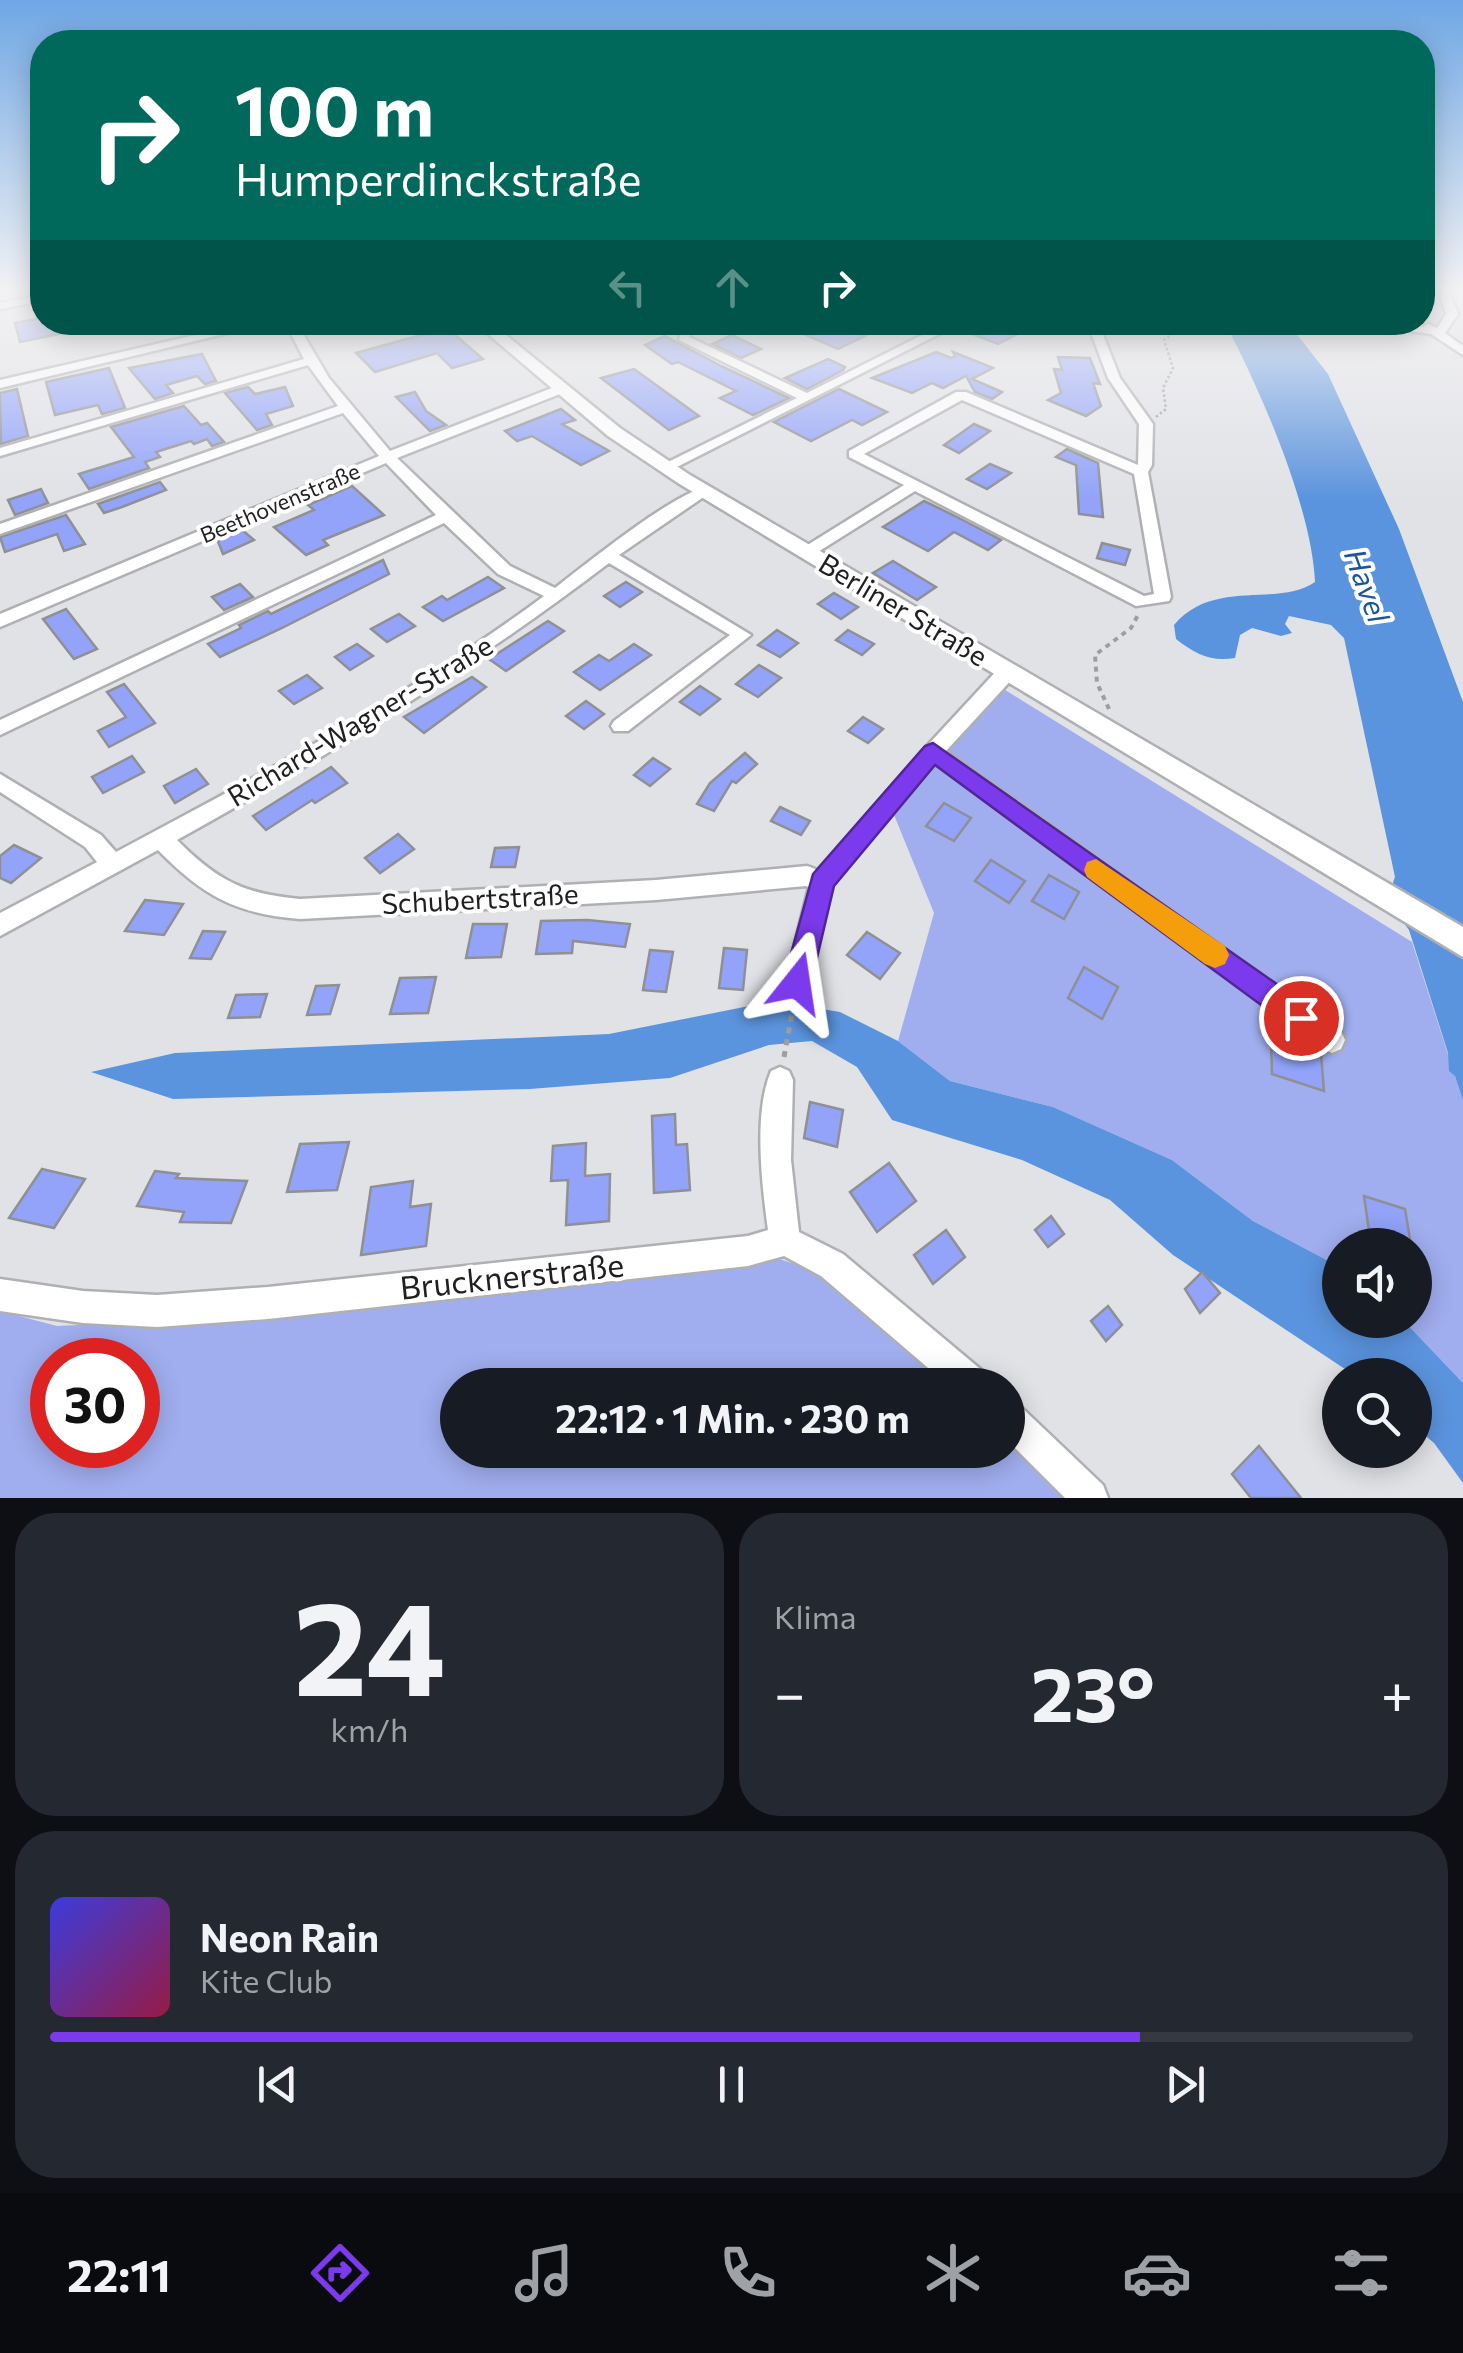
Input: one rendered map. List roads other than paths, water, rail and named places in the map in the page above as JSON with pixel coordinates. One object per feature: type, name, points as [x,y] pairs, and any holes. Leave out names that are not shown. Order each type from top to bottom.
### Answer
[{"type":"main road","name":"Berliner Straße","points":[[525,359],[614,432],[667,468],[1463,943]]},
{"type":"street","points":[[0,384],[109,359]]},
{"type":"street","points":[[726,359],[807,398]]},
{"type":"street","points":[[667,468],[885,359]]},
{"type":"street","points":[[1106,359],[1114,378],[1146,424],[1145,464],[1141,472],[1164,597],[1142,602],[854,454],[961,395],[1141,472]]},
{"type":"street","points":[[0,452],[309,360],[391,457],[506,572],[559,596]]},
{"type":"street","name":"Beethovenstraße","points":[[0,621],[561,389]]},
{"type":"street","points":[[0,529],[346,408]]},
{"type":"street","points":[[806,552],[915,485]]},
{"type":"street","name":"Richard-Wagner-Straße","points":[[0,925],[161,839],[412,692],[559,596],[608,556],[703,490]]},
{"type":"street","points":[[0,728],[447,516]]},
{"type":"street","points":[[608,556],[742,635],[622,726]]},
{"type":"street","points":[[797,983],[822,882],[1008,671]]},
{"type":"street","points":[[933,752],[1332,1040]]},
{"type":"street","points":[[0,782],[93,841],[113,865]]},
{"type":"street","name":"Schubertstraße","points":[[161,839],[218,892],[264,908],[300,910],[656,890],[808,876],[822,882]]},
{"type":"street","points":[[780,1080],[774,1176],[785,1241],[832,1264],[953,1368]]},
{"type":"street","name":"Brucknerstraße","points":[[0,1295],[83,1307],[157,1310],[268,1303],[748,1251],[785,1241]]},
{"type":"street","points":[[1025,1435],[1090,1498]]},
{"type":"water","name":"Havel","points":[[1242,359],[1316,359],[1328,374],[1399,529],[1463,702],[1463,1101],[1455,1076],[1449,1071],[1448,1053],[1409,930],[1393,898],[1395,877],[1344,638],[1331,625],[1289,616],[1285,624],[1292,633],[1281,636],[1252,628],[1240,635],[1235,658],[1204,656],[1176,639],[1174,625],[1207,602],[1282,593],[1315,582],[1305,520],[1282,449]]},
{"type":"water","points":[[774,1001],[840,1012],[898,1041],[950,1081],[1053,1107],[1172,1160],[1253,1221],[1322,1257],[1322,1338],[1420,1338],[1463,1383],[1463,1483],[1432,1441],[1432,1358],[1328,1358],[1173,1255],[1110,1200],[1022,1160],[892,1120],[857,1067],[812,1041],[769,1045],[670,1078],[530,1089],[173,1099],[91,1072],[175,1053],[609,1034]]}]
